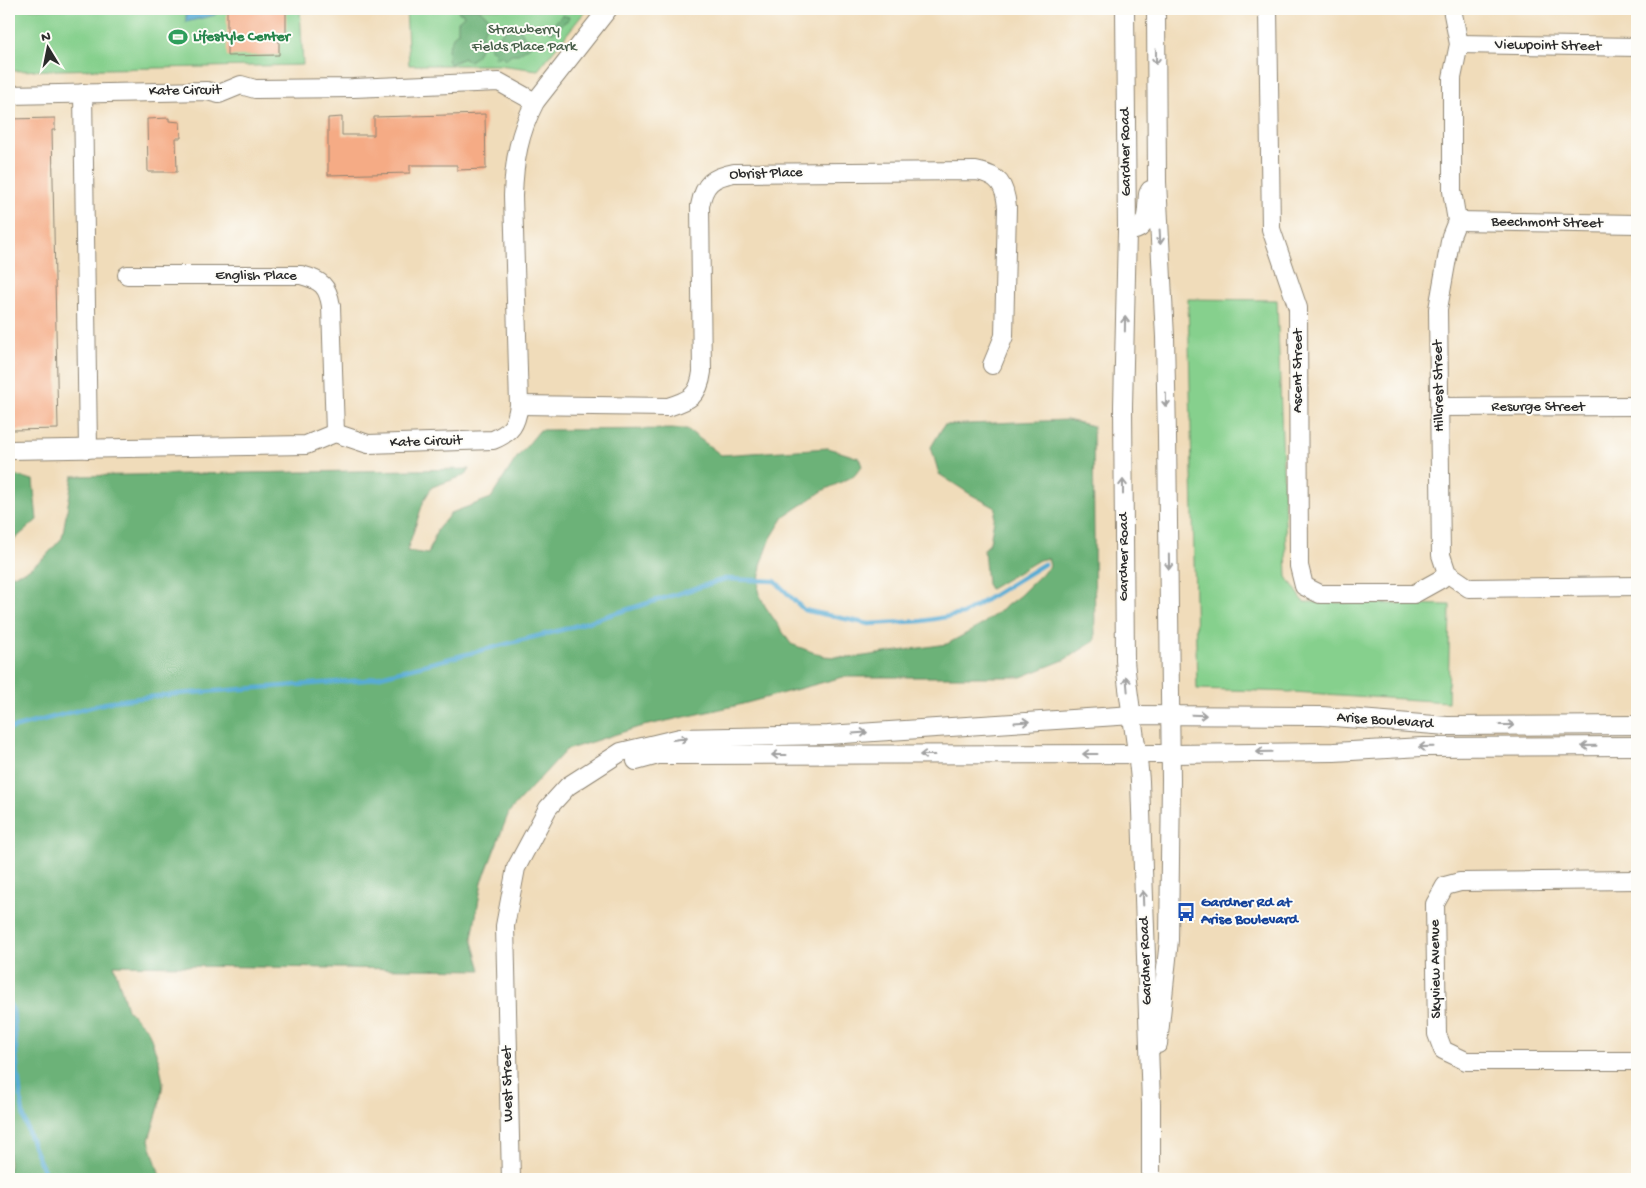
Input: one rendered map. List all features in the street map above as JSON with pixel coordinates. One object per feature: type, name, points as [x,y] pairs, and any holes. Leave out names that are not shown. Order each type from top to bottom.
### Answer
[{"type":"street","name":"Kate Circuit","points":[[335,433],[368,444],[493,440],[503,436],[511,429],[517,418],[519,405],[514,169],[527,117],[535,102],[608,9]]},
{"type":"street","name":"Gardner Road","points":[[1125,9],[1127,231],[1122,407],[1124,660],[1127,694],[1133,715],[1138,754],[1151,1104],[1151,1179]]},
{"type":"street","name":"Gardner Road","points":[[1151,1104],[1169,940],[1171,754],[1165,337],[1157,182],[1156,9]]},
{"type":"street","name":"Ascent Street","points":[[1268,9],[1271,229],[1298,308],[1299,566],[1304,586],[1320,594],[1414,594],[1448,573]]},
{"type":"street","name":"Hillcrest Street","points":[[1448,573],[1441,555],[1438,309],[1451,236],[1457,221],[1452,191],[1452,78],[1459,44],[1452,9]]},
{"type":"street","name":"Viewpoint Street","points":[[1459,44],[1637,47]]},
{"type":"street","name":"Kate Circuit","points":[[9,95],[208,91],[218,94],[241,85],[254,89],[353,88],[499,82],[535,102]]},
{"type":"street","points":[[83,93],[88,449]]},
{"type":"street","name":"Obrist Place","points":[[519,405],[668,407],[687,401],[696,393],[701,383],[702,372],[700,206],[702,192],[709,183],[719,176],[734,173],[976,171],[989,173],[1005,191],[1007,207],[1004,336],[992,365]]},
{"type":"street","points":[[1127,231],[1136,231],[1142,228],[1146,219],[1148,194],[1157,182]]},
{"type":"street","name":"Beechmont Street","points":[[1457,221],[1637,224]]},
{"type":"street","name":"English Place","points":[[127,275],[301,275],[314,278],[322,284],[329,294],[331,306],[335,433]]},
{"type":"street","name":"Resurge Street","points":[[1440,407],[1637,406]]},
{"type":"street","points":[[9,450],[306,445],[335,433]]},
{"type":"street","points":[[1448,573],[1469,588],[1637,586]]},
{"type":"street","name":"Arise Boulevard","points":[[548,808],[568,786],[621,752],[680,738],[828,735],[1133,715],[1322,716],[1447,726],[1637,725]]},
{"type":"street","points":[[828,735],[828,755]]},
{"type":"street","name":"Arise Boulevard","points":[[548,808],[583,784],[624,763],[658,756],[1171,754],[1334,752],[1422,747],[1637,746]]},
{"type":"street","name":"West Street","points":[[511,1179],[506,926],[516,868],[548,808]]},
{"type":"street","name":"Skyview Avenue","points":[[1637,880],[1460,882],[1445,886],[1435,904],[1437,1034],[1443,1050],[1466,1061],[1637,1061]]},
{"type":"green space","name":"Lifestyle Center","points":[[9,9],[300,9],[303,65],[9,71]]},
{"type":"green space","name":"Strawberry Fields Place Park","points":[[406,9],[587,9],[538,70],[499,65],[409,65]]},
{"type":"green space","points":[[458,9],[478,9],[490,18],[476,56],[469,61],[464,58],[450,64],[447,61],[448,49],[454,35],[458,32],[458,21],[464,16],[463,13],[459,13]]},
{"type":"green space","points":[[562,15],[569,17],[568,20],[556,31],[551,32],[549,29]]},
{"type":"green space","points":[[508,26],[519,27],[524,36],[530,41],[530,46],[518,54],[511,54],[506,60],[501,55],[495,58],[495,51],[490,49],[490,47]]},
{"type":"green space","points":[[1188,299],[1277,300],[1287,577],[1304,602],[1450,605],[1448,702],[1293,692],[1197,689]]},
{"type":"green space","points":[[1067,420],[1093,426],[1095,641],[1064,660],[1021,677],[843,677],[739,705],[639,727],[566,750],[509,812],[482,882],[472,938],[481,970],[114,965],[127,1009],[148,1030],[159,1061],[163,1083],[159,1107],[149,1140],[161,1179],[9,1179],[9,576],[26,571],[43,559],[62,538],[73,476],[469,469],[466,475],[432,487],[424,500],[407,551],[428,554],[437,530],[451,513],[491,498],[515,460],[540,430],[687,429],[721,455],[828,448],[859,458],[862,466],[854,476],[824,490],[784,517],[771,538],[761,565],[758,591],[765,606],[791,644],[823,656],[850,658],[947,644],[980,626],[1019,596],[1050,566],[1048,558],[1039,560],[990,589],[987,584],[984,550],[990,542],[996,508],[939,474],[931,447],[944,425]]},
{"type":"green space","points":[[9,474],[33,480],[37,520],[14,540],[9,540]]},
{"type":"water","points":[[173,9],[219,9],[215,15],[186,22],[186,10]]},
{"type":"building","points":[[227,9],[286,9],[286,40],[279,40],[279,55],[227,56]]},
{"type":"building","points":[[485,114],[486,169],[457,170],[457,165],[410,165],[410,173],[328,175],[328,118],[342,117],[342,135],[374,135],[374,117]]},
{"type":"building","points":[[55,118],[55,130],[52,130],[58,429],[12,430],[9,292],[9,119]]},
{"type":"building","points":[[169,118],[169,121],[180,122],[181,138],[176,138],[177,172],[148,172],[147,119]]},
{"type":"waterway","points":[[9,729],[113,701],[177,694],[365,680],[565,629],[725,579],[775,581],[804,610],[869,624],[922,621],[963,614],[1044,564]]},
{"type":"waterway","points":[[9,1003],[13,1010],[18,1078],[24,1118],[34,1149],[48,1179]]},
{"type":"place","name":"Lifestyle Center","points":[[178,37]]},
{"type":"place","name":"Gardner Rd at Arise Boulevard","points":[[1186,912]]}]
